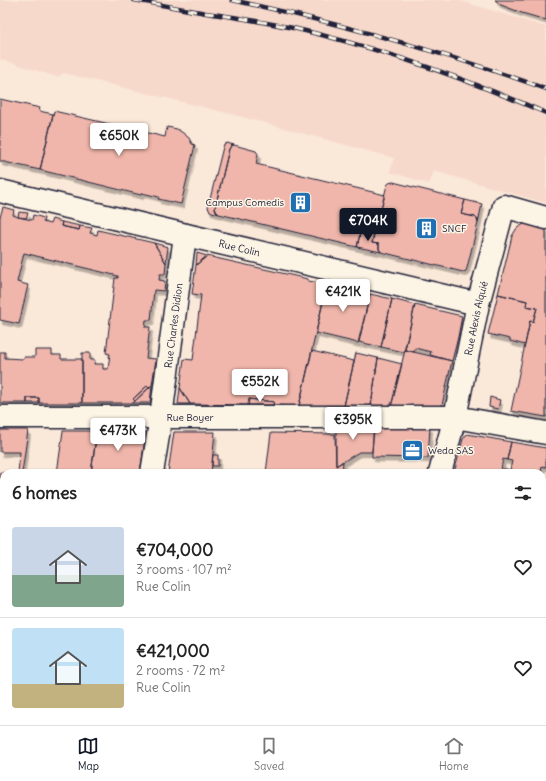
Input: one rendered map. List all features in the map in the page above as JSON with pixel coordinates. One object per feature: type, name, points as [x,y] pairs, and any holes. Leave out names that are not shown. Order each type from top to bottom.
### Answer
[{"type":"street","name":"Rue Colin","points":[[0,191],[478,304]]},
{"type":"street","name":"Rue Alexis Alquié","points":[[441,469],[455,417],[478,304],[504,206],[546,218]]},
{"type":"street","name":"Rue Charles Didion","points":[[153,469],[161,417],[184,235]]},
{"type":"street","name":"Rue Boyer","points":[[0,417],[455,417],[546,433]]},
{"type":"shaded area","points":[[0,0],[458,0],[546,27],[546,203],[434,171],[429,184],[390,172],[394,158],[231,114],[64,73],[57,77],[0,59]]},
{"type":"building","points":[[495,0],[546,0],[546,20],[501,5]]},
{"type":"building","points":[[0,99],[40,108],[39,111],[53,114],[40,170],[0,161]]},
{"type":"building","points":[[54,111],[165,137],[167,127],[177,129],[183,133],[189,138],[192,144],[195,145],[181,204],[158,199],[159,197],[142,193],[141,195],[40,170]]},
{"type":"building","points":[[227,143],[234,145],[232,145],[229,149],[215,208],[219,214],[212,212],[208,207],[223,147]]},
{"type":"building","name":"Campus Comedis","points":[[232,145],[256,151],[258,154],[256,164],[385,195],[374,234],[361,230],[357,247],[219,214],[215,208],[229,149]]},
{"type":"building","name":"SNCF","points":[[393,182],[465,200],[461,214],[475,217],[478,223],[466,271],[463,272],[381,252],[379,249],[379,244],[372,243],[387,185]]},
{"type":"building","points":[[465,200],[482,204],[478,223],[475,217],[461,214]]},
{"type":"building","points":[[3,207],[14,210],[13,215],[18,217],[32,220],[33,215],[44,218],[43,222],[50,224],[52,219],[62,222],[61,226],[79,230],[80,226],[92,228],[90,233],[97,235],[98,230],[154,243],[166,263],[165,274],[160,274],[159,280],[165,281],[164,291],[154,290],[151,320],[146,320],[145,327],[150,327],[146,358],[156,359],[152,385],[150,387],[147,386],[133,399],[135,401],[133,403],[82,403],[82,353],[90,353],[90,360],[95,360],[94,364],[103,364],[103,369],[108,369],[110,354],[106,353],[115,278],[118,278],[118,276],[24,253],[17,282],[28,285],[19,324],[0,320],[0,217]]},
{"type":"building","points":[[19,212],[28,213],[26,218],[18,217]]},
{"type":"building","points":[[62,222],[80,226],[79,230],[61,226]]},
{"type":"building","points":[[524,224],[532,224],[546,228],[546,417],[511,411],[530,321],[533,322],[537,308],[526,306],[527,301],[498,294],[512,236],[517,228]]},
{"type":"building","points":[[361,230],[374,234],[372,243],[379,244],[379,249],[381,252],[357,247]]},
{"type":"building","points":[[154,243],[168,247],[166,263]]},
{"type":"building","points":[[197,253],[207,256],[196,265]]},
{"type":"building","points":[[207,256],[308,279],[308,281],[327,284],[299,406],[273,405],[274,402],[249,399],[248,405],[190,404],[180,388],[184,359],[193,360],[201,295],[192,294],[196,265]]},
{"type":"building","points":[[327,284],[370,294],[358,343],[316,333]]},
{"type":"building","points":[[370,294],[392,299],[381,347],[359,342]]},
{"type":"building","points":[[498,294],[527,301],[526,306],[537,308],[533,322],[530,321],[525,345],[510,341],[510,339],[488,334]]},
{"type":"building","points":[[392,299],[415,305],[404,352],[381,347]]},
{"type":"building","points":[[415,305],[462,316],[452,361],[430,355],[431,352],[415,348],[414,352],[405,350]]},
{"type":"building","points":[[35,350],[52,350],[52,355],[61,355],[61,359],[82,359],[82,403],[39,403],[39,398],[27,398],[27,403],[0,403],[0,352],[5,352],[5,358],[23,359],[24,357],[35,357]]},
{"type":"building","points":[[405,350],[452,361],[442,405],[439,407],[391,407]]},
{"type":"building","points":[[312,351],[354,361],[344,406],[299,406]]},
{"type":"building","points":[[356,353],[378,358],[371,406],[344,406]]},
{"type":"building","points":[[378,358],[402,364],[391,407],[371,406]]},
{"type":"building","points":[[152,385],[150,403],[133,403],[135,401]]},
{"type":"building","points":[[147,386],[150,387],[135,401],[133,399]]},
{"type":"building","points":[[180,388],[190,404],[178,404]]},
{"type":"building","points":[[490,397],[500,400],[498,409],[489,407]]},
{"type":"building","points":[[27,398],[39,398],[39,403],[27,403]]},
{"type":"building","points":[[249,399],[274,402],[273,405],[248,405]]},
{"type":"building","points":[[336,424],[374,425],[372,452],[359,452],[336,466]]},
{"type":"building","points":[[374,425],[430,427],[428,458],[372,457]]},
{"type":"building","points":[[0,430],[28,430],[23,469],[18,469],[20,452],[0,452]]},
{"type":"building","points":[[63,431],[97,431],[92,469],[58,469]]},
{"type":"building","points":[[97,431],[146,432],[141,469],[92,469]]},
{"type":"building","points":[[174,432],[215,432],[211,469],[169,469]]},
{"type":"building","points":[[271,433],[335,434],[336,466],[343,461],[342,469],[266,469]]},
{"type":"building","points":[[467,434],[511,442],[507,460],[503,459],[501,469],[455,469],[463,439]]},
{"type":"building","points":[[511,442],[546,448],[546,467],[542,466],[542,469],[510,469],[512,461],[507,460]]},
{"type":"building","points":[[213,455],[218,455],[218,466],[212,466]]},
{"type":"railway","points":[[134,0],[293,28],[358,45],[390,54],[453,76],[546,113]]},
{"type":"railway","points":[[232,0],[311,18],[390,39],[508,75],[546,89]]},
{"type":"place","name":"Campus Comedis","points":[[300,202]]},
{"type":"place","name":"SNCF","points":[[426,228]]},
{"type":"place","name":"Weda SAS","points":[[413,450]]}]
